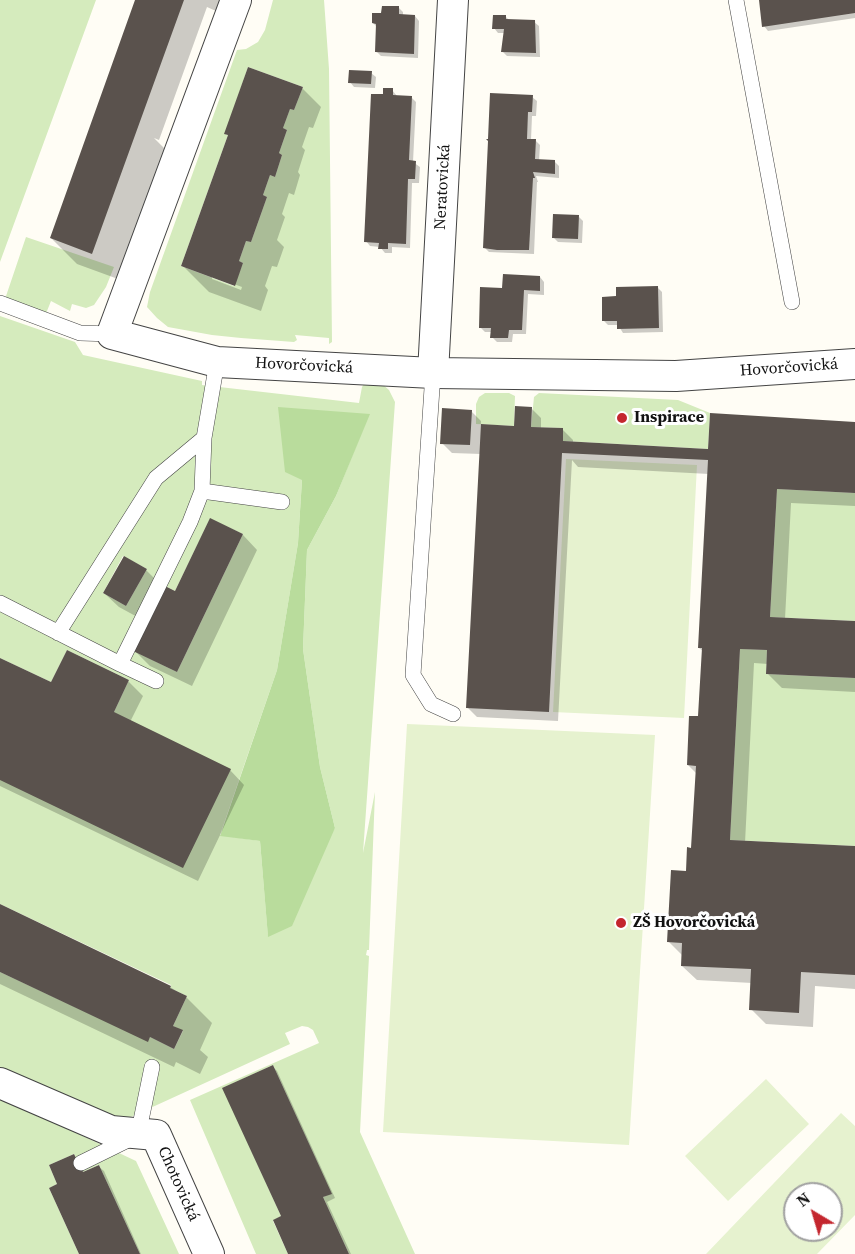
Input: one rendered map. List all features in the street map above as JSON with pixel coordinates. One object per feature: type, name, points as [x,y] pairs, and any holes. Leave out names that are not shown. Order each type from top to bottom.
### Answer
[{"type":"street","points":[[112,334],[236,0]]},
{"type":"street","name":"Neratovická","points":[[433,373],[453,0]]},
{"type":"street","name":"Hovorčovická","points":[[112,334],[217,362],[433,373],[676,376],[855,364]]},
{"type":"street","name":"Chotovická","points":[[0,1083],[111,1131],[156,1135],[209,1254]]},
{"type":"lane","points":[[736,0],[792,302]]},
{"type":"lane","points":[[0,303],[80,333],[112,334]]},
{"type":"lane","points":[[120,664],[190,522],[202,491],[204,438],[217,362]]},
{"type":"lane","points":[[433,373],[413,675],[431,704],[453,714]]},
{"type":"lane","points":[[58,633],[156,478],[204,438]]},
{"type":"lane","points":[[202,491],[282,502]]},
{"type":"lane","points":[[0,603],[156,681]]},
{"type":"lane","points":[[81,1163],[138,1135],[152,1066]]},
{"type":"green space","points":[[0,0],[96,0],[0,262]]},
{"type":"green space","points":[[273,0],[324,0],[329,69],[332,342],[329,344],[329,338],[295,335],[297,340],[294,342],[212,335],[168,327],[147,307],[150,292],[237,50],[246,49],[258,42],[265,30]],"holes":[[[248,67],[303,87],[294,110],[290,109],[283,128],[287,130],[279,153],[282,155],[275,177],[270,175],[263,195],[267,197],[251,242],[246,241],[239,261],[243,263],[234,286],[181,266],[228,135],[225,134]]]},
{"type":"green space","points":[[26,237],[114,267],[106,287],[94,305],[86,308],[72,304],[70,311],[51,301],[45,316],[4,302]]},
{"type":"green space","points":[[0,316],[75,342],[83,355],[202,381],[202,385],[359,403],[362,387],[366,381],[381,383],[389,390],[395,402],[363,853],[375,792],[369,950],[366,955],[369,956],[360,1132],[415,1254],[349,1254],[323,1197],[331,1193],[273,1065],[223,1088],[281,1216],[273,1221],[288,1254],[256,1254],[190,1100],[319,1043],[313,1030],[308,1027],[302,1026],[285,1033],[290,1044],[98,1132],[0,1086],[0,972],[148,1041],[150,1037],[174,1049],[183,1031],[173,1026],[187,996],[170,988],[171,985],[0,904],[0,780],[114,712],[129,680],[67,650],[51,682],[0,658]],"holes":[[[369,414],[336,496],[307,550],[303,649],[320,767],[335,828],[268,936],[260,841],[220,835],[277,670],[298,543],[302,480]],[[210,519],[243,534],[177,672],[134,651],[165,586],[175,591]],[[123,556],[147,569],[126,606],[103,593]]]},
{"type":"green space","points":[[485,393],[509,393],[515,396],[514,426],[476,424],[476,404],[479,397]]},
{"type":"green space","points":[[539,393],[678,400],[710,413],[708,449],[563,441],[563,428],[531,427],[534,397]]},
{"type":"green space","points":[[278,407],[370,414],[336,496],[307,550],[303,649],[320,767],[335,828],[292,926],[268,937],[260,841],[220,836],[277,670],[298,543],[302,480],[285,472]]},
{"type":"green space","points":[[566,459],[697,465],[684,718],[553,712]]},
{"type":"green space","points":[[777,489],[855,493],[855,621],[770,617]]},
{"type":"green space","points":[[740,649],[767,650],[766,674],[855,678],[855,846],[730,840]]},
{"type":"green space","points":[[407,724],[655,735],[629,1145],[383,1132]]},
{"type":"green space","points":[[766,1079],[809,1124],[728,1201],[685,1156]]},
{"type":"green space","points":[[0,1097],[136,1161],[179,1254],[140,1254],[99,1165],[83,1172],[74,1154],[49,1165],[57,1184],[49,1188],[79,1254],[0,1254]]},
{"type":"green space","points":[[841,1113],[855,1126],[855,1215],[843,1227],[843,1182],[783,1182],[783,1242],[829,1242],[817,1254],[706,1254]]},
{"type":"building","points":[[135,0],[184,0],[92,254],[50,238]]},
{"type":"building","points":[[759,0],[855,0],[855,13],[762,27]]},
{"type":"building","points":[[382,6],[399,6],[399,14],[415,15],[414,54],[375,52],[376,24],[372,23],[372,13],[381,13]]},
{"type":"building","points":[[493,15],[506,15],[506,19],[535,20],[536,53],[501,52],[504,29],[492,29]]},
{"type":"building","points":[[248,67],[303,87],[294,110],[290,109],[283,128],[287,130],[279,153],[282,155],[275,177],[270,175],[263,195],[267,197],[251,242],[246,241],[239,261],[243,263],[235,286],[181,266],[228,135],[224,134]]},
{"type":"building","points":[[349,70],[372,71],[371,84],[348,83]]},
{"type":"building","points":[[383,88],[393,88],[393,95],[412,96],[409,160],[416,161],[415,179],[408,179],[406,244],[388,243],[388,249],[378,249],[379,243],[364,242],[371,94],[383,94]]},
{"type":"building","points":[[490,93],[533,95],[532,112],[528,112],[527,139],[536,139],[535,159],[555,160],[555,174],[533,172],[535,178],[533,178],[529,250],[483,248],[488,141],[486,139],[488,139]]},
{"type":"building","points":[[553,214],[579,215],[578,239],[552,238]]},
{"type":"building","points":[[503,274],[540,276],[540,291],[524,290],[522,330],[509,330],[508,338],[490,338],[491,328],[479,328],[480,287],[502,288]]},
{"type":"building","points":[[658,286],[659,328],[617,329],[617,321],[602,321],[602,297],[616,296],[616,287]]},
{"type":"building","points":[[515,406],[532,407],[531,427],[563,428],[563,441],[708,449],[710,413],[855,422],[855,493],[777,489],[770,617],[855,621],[855,678],[766,674],[767,650],[740,649],[730,840],[855,846],[855,975],[801,972],[799,1013],[749,1010],[751,969],[681,966],[682,943],[667,942],[671,870],[686,871],[687,847],[691,848],[696,766],[687,765],[689,716],[698,716],[702,648],[698,648],[708,460],[562,453],[549,712],[466,708],[481,424],[514,426]]},
{"type":"building","points":[[442,408],[472,410],[470,445],[440,444]]},
{"type":"building","points":[[210,518],[243,534],[177,672],[133,651],[165,586],[175,591]]},
{"type":"building","points":[[124,556],[147,569],[126,606],[103,593]]},
{"type":"building","points":[[67,650],[129,680],[114,712],[231,769],[183,868],[0,780],[0,658],[51,682]]},
{"type":"building","points":[[0,904],[171,986],[170,988],[187,996],[173,1026],[183,1030],[174,1049],[150,1037],[148,1042],[0,972]]},
{"type":"building","points":[[273,1065],[332,1194],[323,1197],[349,1254],[288,1254],[273,1220],[281,1216],[222,1088]]},
{"type":"building","points":[[74,1154],[83,1172],[99,1165],[140,1254],[79,1254],[49,1188],[57,1184],[49,1165]]},
{"type":"place","name":"Inspirace","points":[[622,418]]},
{"type":"place","name":"ZŠ Hovorčovická","points":[[621,923]]}]
